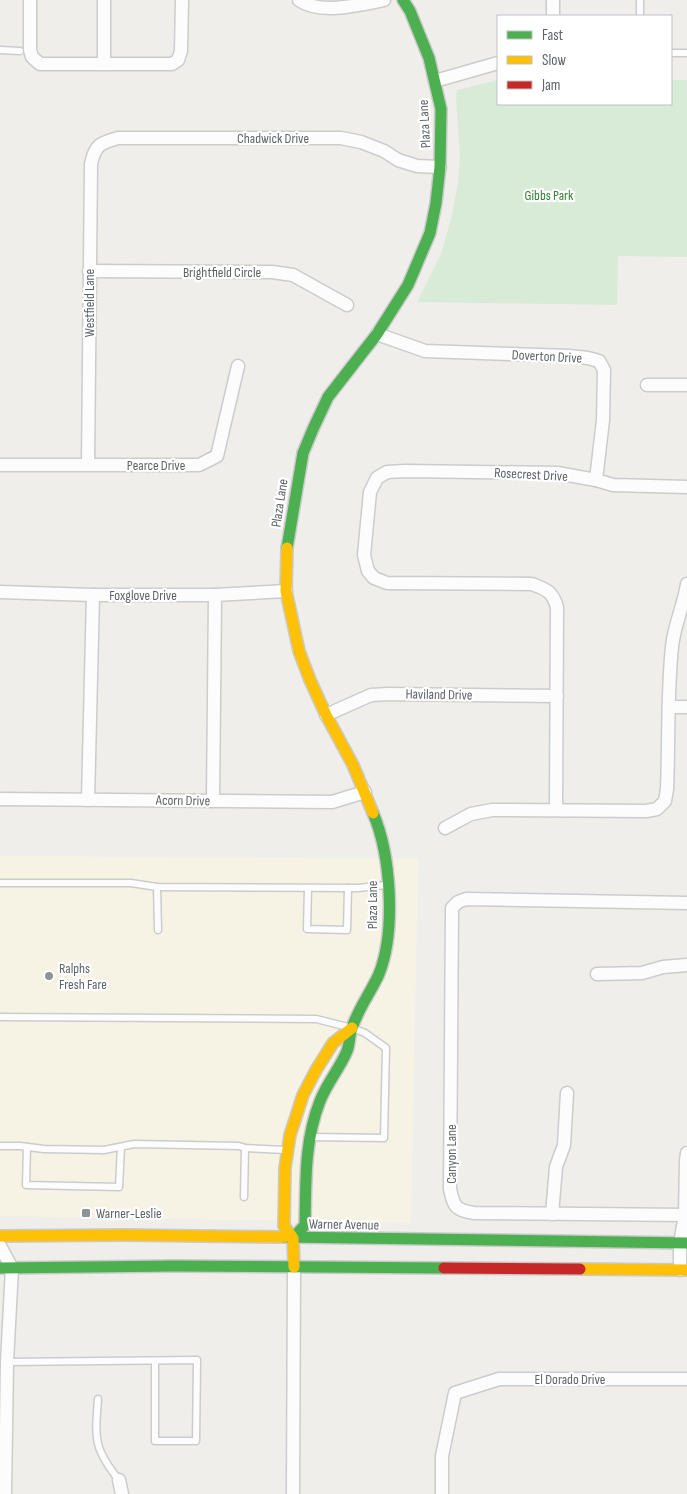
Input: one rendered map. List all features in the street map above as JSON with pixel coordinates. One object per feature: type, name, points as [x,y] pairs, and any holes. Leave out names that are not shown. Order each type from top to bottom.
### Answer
[{"type":"street","points":[[30,0],[30,50],[32,57],[40,64],[172,64],[178,60],[181,51],[182,0]]},
{"type":"street","points":[[104,0],[104,64]]},
{"type":"street","points":[[299,0],[307,5],[328,8],[359,6],[384,0]]},
{"type":"street","name":"Plaza Lane","points":[[293,1238],[305,1226],[307,1149],[313,1122],[320,1100],[347,1050],[352,1028],[379,973],[386,947],[389,911],[383,841],[365,792],[326,715],[299,651],[286,591],[286,557],[296,483],[303,453],[313,429],[328,397],[377,334],[408,285],[430,233],[440,167],[441,109],[429,58],[410,11],[403,0]]},
{"type":"street","points":[[553,0],[553,15]]},
{"type":"street","points":[[435,81],[497,63]]},
{"type":"street","name":"Chadwick Drive","points":[[102,143],[118,138],[341,138],[361,142],[384,151],[398,160],[417,166],[440,167]]},
{"type":"street","name":"Westfield Lane","points":[[88,465],[91,164],[93,153],[102,143]]},
{"type":"street","name":"Brightfield Circle","points":[[89,271],[272,272],[293,275],[347,305]]},
{"type":"street","name":"Doverton Drive","points":[[377,334],[425,351],[569,356],[599,361],[604,370],[603,420],[596,480]]},
{"type":"street","name":"Pearce Drive","points":[[0,465],[199,465],[217,456],[238,366]]},
{"type":"street","points":[[647,385],[687,386]]},
{"type":"street","name":"Rosecrest Drive","points":[[557,696],[557,607],[554,597],[547,590],[532,584],[387,583],[374,578],[368,571],[364,555],[370,492],[377,478],[387,472],[405,471],[557,472],[596,480],[613,486],[687,488]]},
{"type":"street","points":[[445,828],[471,814],[492,810],[646,811],[657,809],[665,801],[668,789],[672,644],[687,584]]},
{"type":"street","name":"Foxglove Drive","points":[[0,592],[93,595],[215,595],[286,591]]},
{"type":"street","points":[[88,800],[93,595]]},
{"type":"street","points":[[213,801],[215,595]]},
{"type":"street","name":"Haviland Drive","points":[[326,715],[371,695],[557,696]]},
{"type":"street","points":[[556,809],[557,696]]},
{"type":"street","points":[[670,707],[687,707]]},
{"type":"street","name":"Acorn Drive","points":[[0,799],[332,802],[365,792]]},
{"type":"street","name":"Canyon Lane","points":[[685,1215],[474,1213],[461,1211],[453,1202],[450,1189],[452,908],[458,902],[466,899],[687,903]]},
{"type":"street","points":[[597,974],[642,973],[663,967],[687,965]]},
{"type":"street","name":"Plaza Lane","points":[[294,1267],[293,1238],[284,1226],[287,1150],[293,1123],[309,1083],[332,1044],[352,1028]]},
{"type":"street","points":[[552,1214],[556,1167],[564,1145],[567,1093]]},
{"type":"street","points":[[6,1268],[175,1266],[684,1270],[687,1153]]},
{"type":"street","name":"Warner Avenue","points":[[0,1236],[124,1235],[684,1243]]},
{"type":"street","points":[[0,1246],[6,1268],[7,1362],[3,1444],[5,1494]]},
{"type":"street","points":[[293,1494],[294,1267]]},
{"type":"street","name":"El Dorado Drive","points":[[442,1494],[442,1456],[455,1393],[499,1379],[687,1379]]},
{"type":"street","points":[[118,1480],[122,1494]]},
{"type":"lane","points":[[640,0],[640,15]]},
{"type":"lane","points":[[0,50],[20,51]]},
{"type":"lane","points":[[672,53],[687,54]]},
{"type":"lane","points":[[0,883],[131,883],[158,887],[308,888],[358,888],[388,885]]},
{"type":"lane","points":[[158,887],[158,930]]},
{"type":"lane","points":[[308,888],[308,929],[347,930],[348,888]]},
{"type":"lane","points":[[0,1017],[316,1019],[365,1033],[386,1048],[384,1138],[310,1137]]},
{"type":"lane","points":[[0,1146],[104,1150],[134,1144],[239,1146],[287,1150]]},
{"type":"lane","points":[[27,1147],[26,1185],[119,1187],[120,1147]]},
{"type":"lane","points":[[244,1197],[245,1148]]},
{"type":"lane","points":[[7,1362],[197,1360],[196,1441],[155,1441],[155,1361]]},
{"type":"lane","points":[[98,1399],[97,1445],[105,1464],[118,1480]]},
{"type":"shaded area","points":[[0,856],[418,859],[411,1223],[0,1216]]},
{"type":"green space","name":"Gibbs Park","points":[[497,80],[497,105],[672,105],[672,80],[687,80],[687,257],[618,256],[617,305],[417,302],[441,254],[451,219],[458,183],[460,157],[457,90]]},
{"type":"traffic: fast","points":[[287,548],[303,453],[313,429],[328,397],[377,334],[408,285],[430,233],[440,167],[441,109],[429,58],[410,11],[403,0]]},
{"type":"traffic: fast","points":[[293,1238],[305,1225],[308,1147],[315,1116],[323,1094],[347,1051],[351,1031],[361,1007],[379,974],[388,937],[389,893],[387,871],[384,850],[373,813]]},
{"type":"traffic: fast","points":[[284,1237],[687,1243]]},
{"type":"traffic: fast","points":[[0,1268],[175,1266],[444,1268]]},
{"type":"traffic: slow","points":[[287,548],[286,591],[299,651],[310,680],[326,715],[353,765],[373,813]]},
{"type":"traffic: slow","points":[[294,1267],[293,1238],[284,1226],[285,1168],[290,1135],[303,1095],[316,1070],[333,1043],[352,1028]]},
{"type":"traffic: slow","points":[[0,1236],[284,1237]]},
{"type":"traffic: slow","points":[[580,1269],[687,1270]]},
{"type":"traffic: jam","points":[[444,1268],[580,1269]]},
{"type":"place","name":"Ralphs Fresh Fare","points":[[49,976]]},
{"type":"place","name":"Warner-Leslie","points":[[86,1213]]}]
